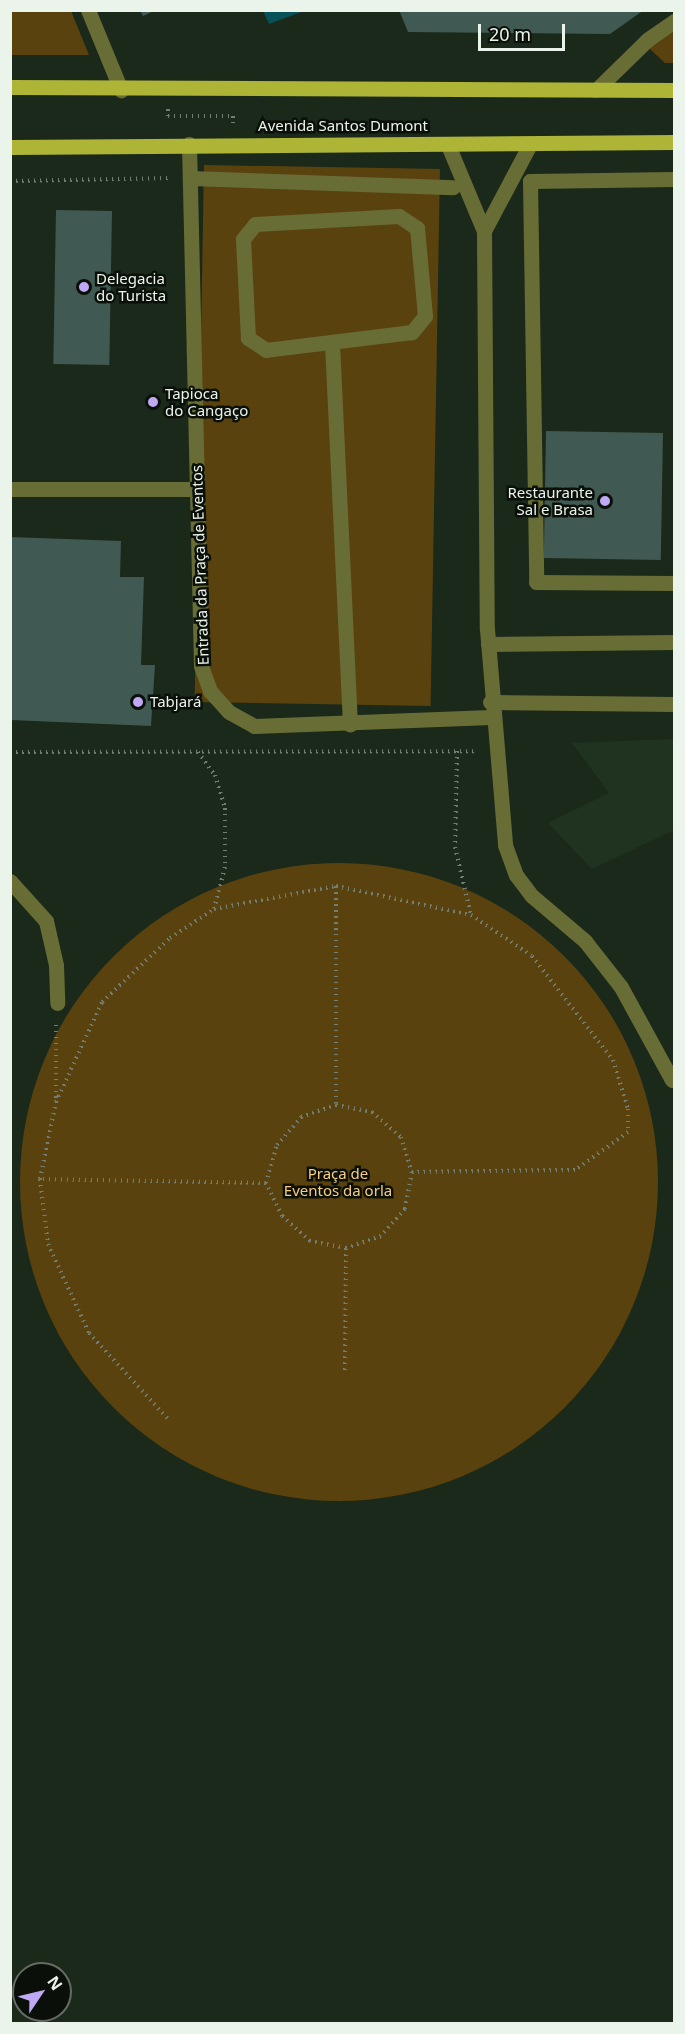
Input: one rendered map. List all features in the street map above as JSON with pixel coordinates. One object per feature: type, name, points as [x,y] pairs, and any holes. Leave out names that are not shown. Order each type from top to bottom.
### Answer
[{"type":"main road","points":[[10,87],[121,90],[675,90]]},
{"type":"main road","name":"Avenida Santos Dumont","points":[[10,147],[675,142]]},
{"type":"street","points":[[88,10],[121,90]]},
{"type":"street","points":[[596,90],[647,40],[675,21]]},
{"type":"street","name":"Entrada da Praça de Eventos","points":[[189,144],[201,666],[210,691],[228,712],[254,726],[350,725],[491,710],[675,704]]},
{"type":"street","points":[[484,231],[530,144]]},
{"type":"street","points":[[448,145],[484,231],[488,644],[491,710],[505,845],[516,875],[585,941],[621,987],[672,1080]]},
{"type":"street","points":[[190,178],[453,187]]},
{"type":"street","points":[[675,179],[530,181],[536,582],[675,583]]},
{"type":"street","points":[[399,216],[417,228],[425,316],[412,332],[332,343],[266,350],[248,338],[243,239],[255,224],[399,216]]},
{"type":"street","points":[[332,343],[350,725]]},
{"type":"street","points":[[10,489],[197,489]]},
{"type":"street","points":[[488,644],[675,642]]},
{"type":"street","points":[[10,881],[46,921],[56,965],[57,1003]]},
{"type":"path","points":[[10,181],[190,178]]},
{"type":"path","points":[[457,751],[455,847],[471,915]]},
{"type":"path","points":[[10,752],[496,751]]},
{"type":"path","points":[[198,752],[215,775],[225,808],[225,867],[214,909]]},
{"type":"path","points":[[336,886],[336,1105]]},
{"type":"path","points":[[56,1102],[102,1002],[170,938],[214,909],[336,886],[471,915],[532,957],[577,1007],[613,1060],[628,1109],[628,1132],[575,1170],[412,1172]]},
{"type":"path","points":[[57,1003],[56,1102],[40,1179],[48,1244],[89,1333],[168,1419]]},
{"type":"path","points":[[336,1105],[380,1119],[400,1137],[412,1172],[405,1209],[381,1236],[346,1248],[310,1241],[282,1216],[266,1183],[277,1145],[301,1117],[336,1105]]},
{"type":"path","points":[[40,1179],[266,1183]]},
{"type":"path","points":[[345,1370],[346,1248]]},
{"type":"shaded area","points":[[674,739],[674,830],[592,869],[548,823],[609,793],[572,743]]},
{"type":"green space","points":[[11,11],[71,11],[89,55],[11,55]]},
{"type":"green space","points":[[674,27],[674,63],[665,63],[650,49],[652,37]]},
{"type":"green space","points":[[204,165],[440,169],[431,706],[195,702]]},
{"type":"green space","name":"Praça de Eventos da orla","points":[[339,863],[401,869],[461,887],[516,917],[565,956],[604,1005],[634,1060],[652,1120],[658,1182],[652,1244],[634,1304],[604,1359],[565,1408],[516,1447],[461,1477],[401,1495],[339,1501],[277,1495],[217,1477],[162,1447],[113,1408],[74,1359],[44,1304],[26,1244],[20,1182],[26,1120],[44,1060],[74,1005],[113,956],[162,917],[217,887],[277,869]]},
{"type":"water","points":[[263,11],[304,11],[269,24]]},
{"type":"building","points":[[140,10],[156,10],[143,16]]},
{"type":"building","points":[[399,10],[644,10],[610,34],[408,32]]},
{"type":"building","name":"Delegacia do Turista","points":[[56,210],[112,211],[109,365],[53,364]]},
{"type":"building","name":"Restaurante Sal e Brasa","points":[[546,431],[663,433],[661,560],[544,558]]},
{"type":"building","points":[[10,537],[121,541],[120,577],[144,577],[141,665],[155,665],[151,726],[10,720]]},
{"type":"place","name":"Delegacia do Turista","points":[[84,287]]},
{"type":"place","name":"Tapioca do Cangaço","points":[[153,402]]},
{"type":"place","name":"Restaurante Sal e Brasa","points":[[605,501]]},
{"type":"place","name":"Tabjará","points":[[138,702]]}]
